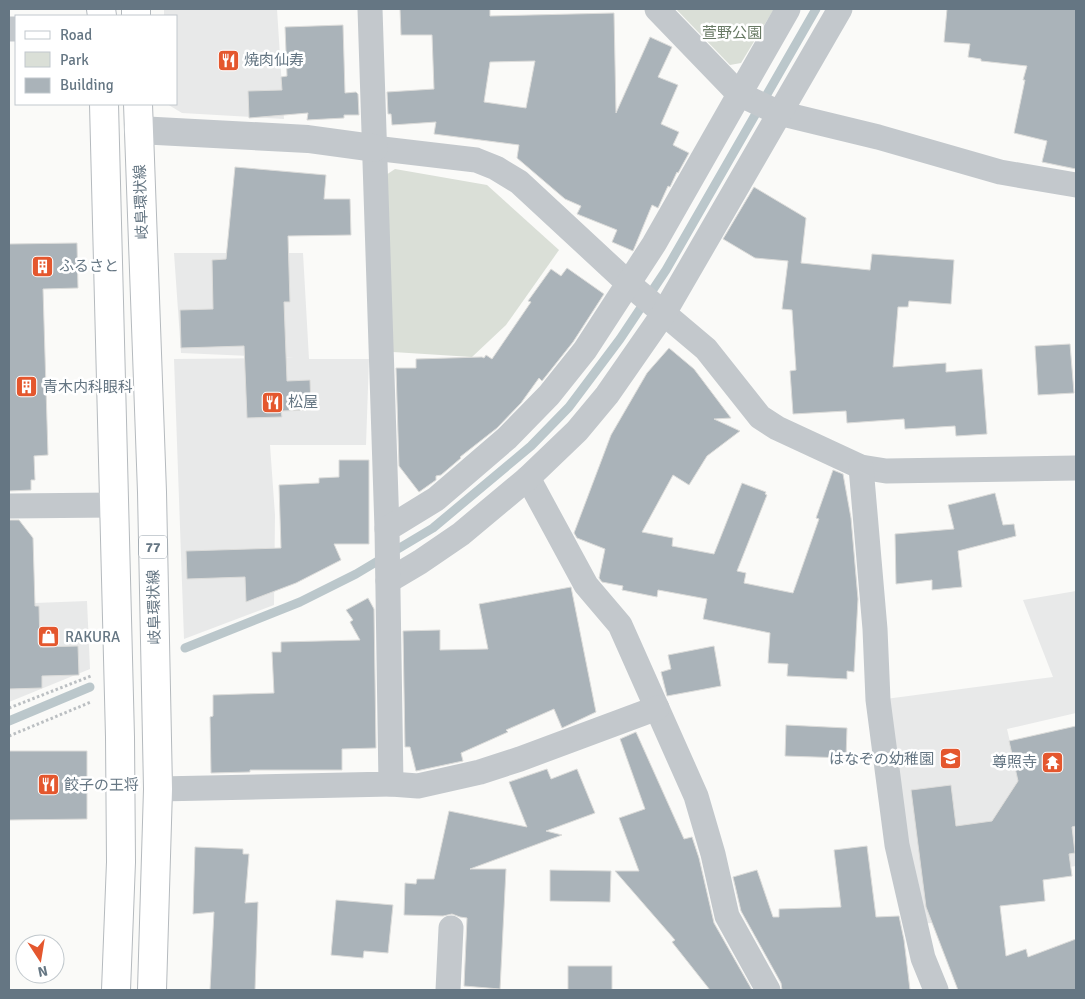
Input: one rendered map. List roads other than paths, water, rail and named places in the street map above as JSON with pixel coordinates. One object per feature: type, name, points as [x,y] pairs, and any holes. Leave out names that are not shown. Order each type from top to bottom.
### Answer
[{"type":"main road","points":[[104,105],[120,737],[121,862],[116,990]]},
{"type":"main road","name":"岐阜環状線","points":[[138,117],[152,492],[158,789],[152,990]]},
{"type":"street","points":[[370,9],[388,536],[391,784]]},
{"type":"street","points":[[658,9],[743,95],[775,111],[878,137],[1000,172],[1076,185]]},
{"type":"street","points":[[388,536],[436,500],[514,430],[549,395],[586,350],[633,287],[654,244],[743,95],[788,9]]},
{"type":"street","points":[[388,575],[420,562],[461,534],[528,478],[577,431],[607,395],[660,309],[775,111],[840,9]]},
{"type":"street","points":[[138,117],[476,160],[496,168],[519,182],[633,287],[706,350],[760,417],[777,428],[861,466],[886,471],[1076,468]]},
{"type":"street","points":[[861,466],[875,629],[878,700],[898,845],[923,958],[936,990]]},
{"type":"street","points":[[528,478],[586,585],[620,625],[696,796],[714,854],[727,916],[768,990]]},
{"type":"street","points":[[9,506],[114,505]]},
{"type":"street","points":[[158,789],[391,784],[418,786],[480,772],[520,759],[657,708]]},
{"type":"street","points":[[448,990],[451,928]]},
{"type":"waterway","points":[[185,648],[300,602],[356,574],[433,528],[531,446],[569,407],[620,339],[666,270],[816,9]]},
{"type":"waterway","points":[[9,721],[90,687]]},
{"type":"place","name":"焼肉仙寿","points":[[228,60]]},
{"type":"place","name":"ふるさと","points":[[43,266]]},
{"type":"place","name":"青木内科眼科","points":[[27,387]]},
{"type":"place","name":"松屋","points":[[272,402]]},
{"type":"place","name":"RAKURA","points":[[49,637]]},
{"type":"place","name":"はなぞの幼稚園","points":[[950,759]]},
{"type":"place","name":"尊照寺","points":[[1053,762]]},
{"type":"place","name":"餃子の王将","points":[[48,785]]},
{"type":"park label","name":"萱野公園","points":[[732,33]]}]
